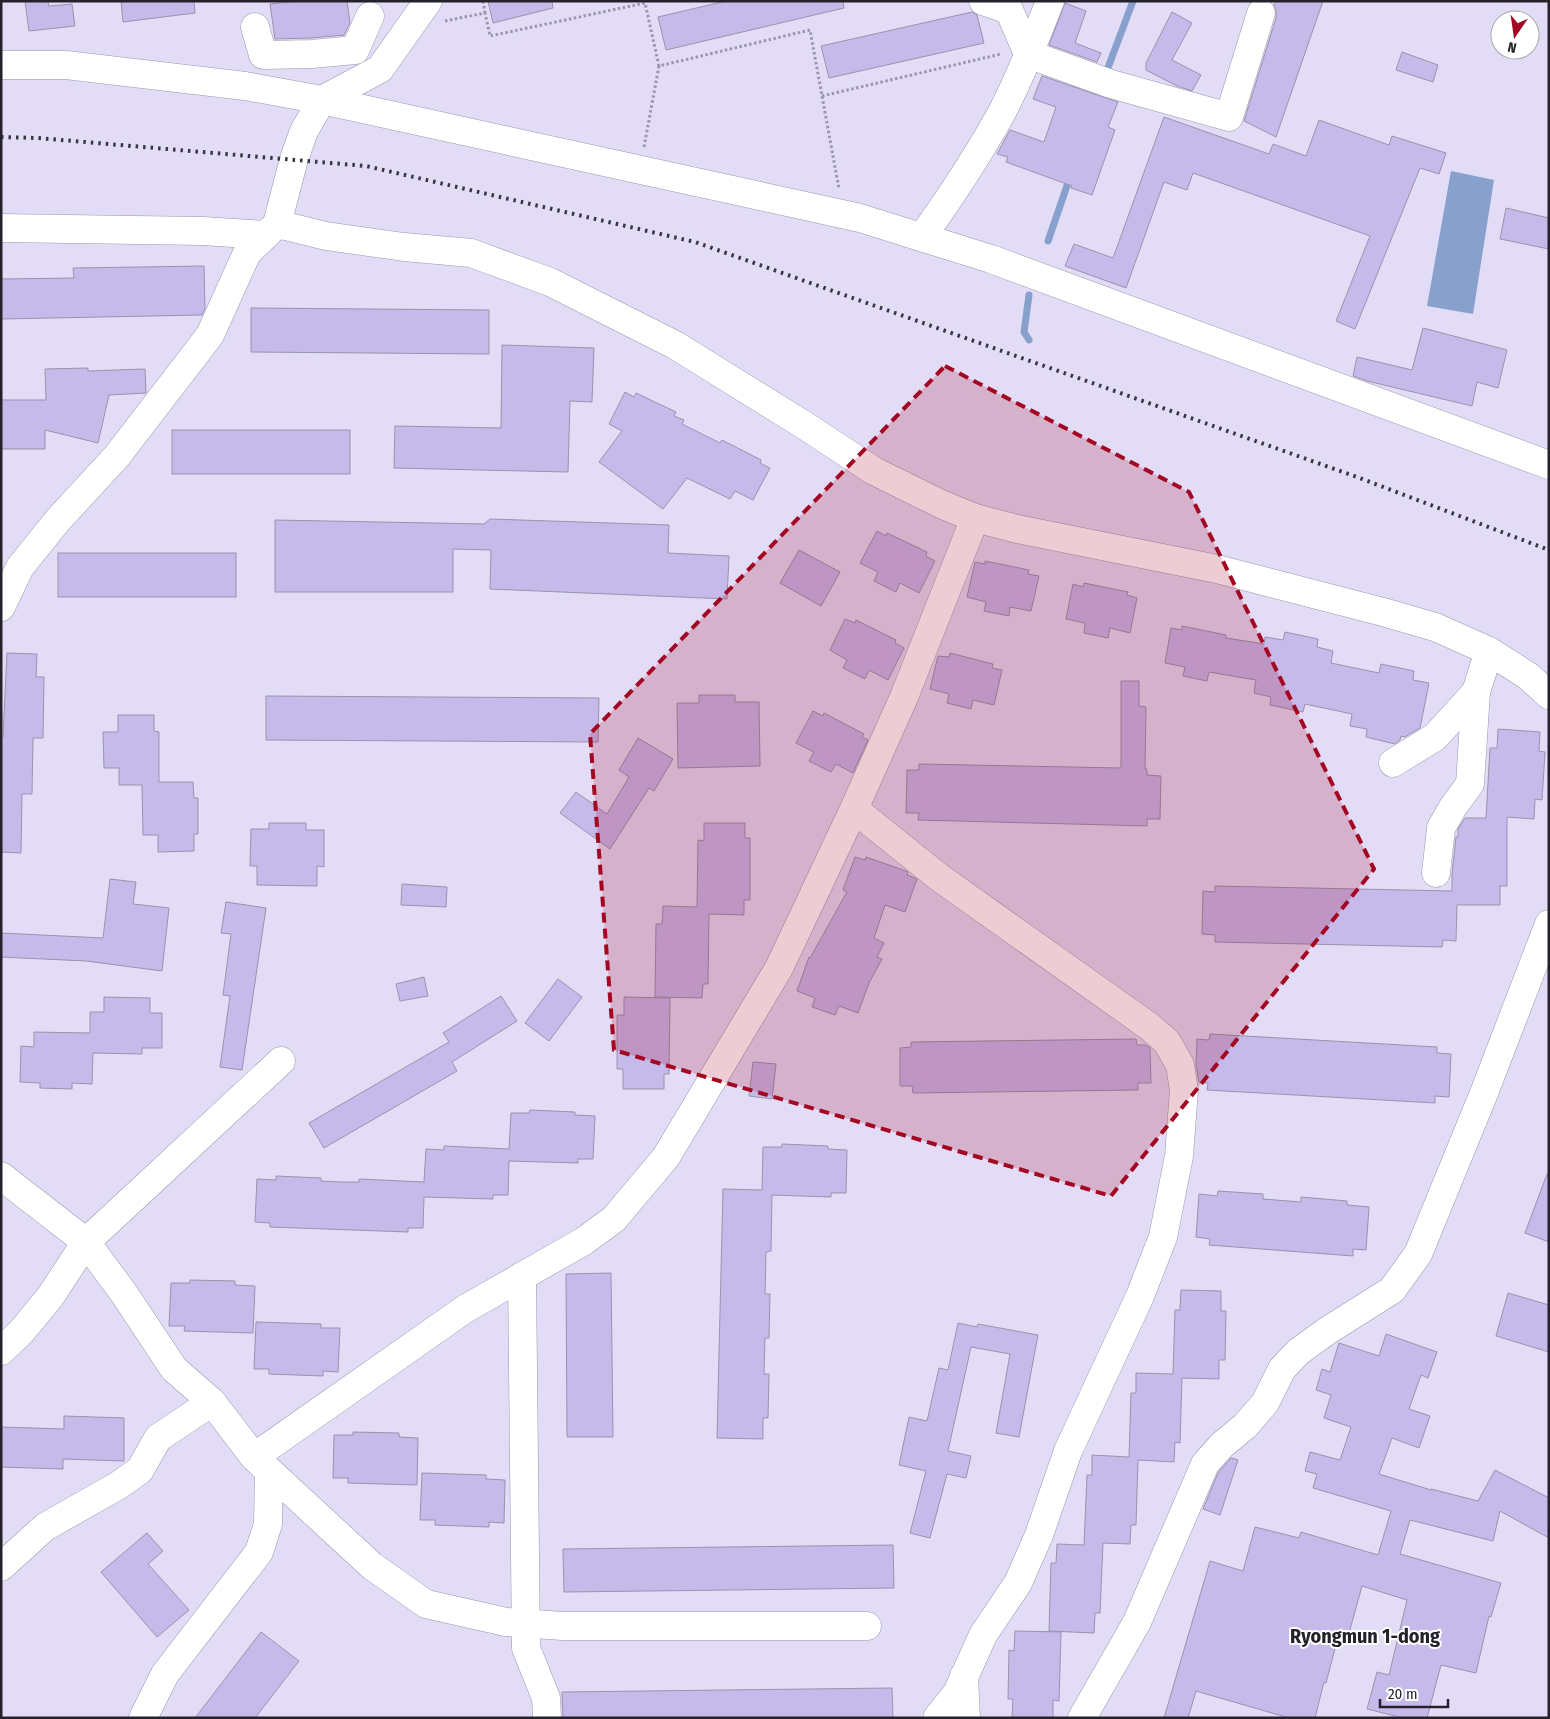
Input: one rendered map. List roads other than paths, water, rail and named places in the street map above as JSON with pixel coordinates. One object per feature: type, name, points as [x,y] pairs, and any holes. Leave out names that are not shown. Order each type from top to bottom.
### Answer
[{"type":"street","points":[[316,99],[380,70],[428,1]]},
{"type":"street","points":[[983,1],[1009,10],[1027,51],[1111,84],[1229,117],[1261,13]]},
{"type":"street","points":[[922,237],[946,204],[1001,114],[1050,1]]},
{"type":"street","points":[[255,27],[263,55],[312,54],[355,50],[370,16]]},
{"type":"street","points":[[1,607],[20,567],[58,520],[118,456],[210,335],[247,253],[271,229],[316,99],[312,54]]},
{"type":"street","points":[[1,65],[66,65],[245,86],[316,99],[860,218],[991,259],[1549,465]]},
{"type":"street","points":[[1,228],[241,232],[271,229],[471,253],[550,282],[676,345],[804,424],[874,471],[943,505],[975,518],[1017,530],[1217,569],[1435,627],[1490,651],[1528,676],[1549,695]]},
{"type":"street","points":[[261,1464],[465,1309],[584,1241],[614,1219],[666,1157],[779,968],[854,809],[904,697],[975,518]]},
{"type":"street","points":[[1436,873],[1441,828],[1453,807],[1470,784],[1476,692],[1490,651]]},
{"type":"street","points":[[1393,763],[1435,737],[1476,692]]},
{"type":"street","points":[[854,809],[940,878],[1150,1027],[1167,1042],[1180,1065],[1184,1090],[1179,1156],[1163,1237],[1140,1296],[1068,1451],[1039,1536],[1018,1583],[983,1635],[957,1693],[937,1718]]},
{"type":"street","points":[[1082,1718],[1137,1622],[1205,1464],[1222,1445],[1245,1426],[1265,1403],[1282,1369],[1298,1352],[1327,1331],[1392,1290],[1418,1254],[1484,1093],[1549,924]]},
{"type":"street","points":[[1,1351],[21,1332],[50,1297],[86,1242],[281,1061]]},
{"type":"street","points":[[1,1176],[86,1242],[125,1295],[174,1369],[212,1402],[261,1464],[372,1566],[426,1604],[506,1622],[563,1626],[867,1626]]},
{"type":"street","points":[[522,1276],[526,1648],[546,1698],[547,1718]]},
{"type":"street","points":[[1,1567],[45,1527],[119,1485],[140,1470],[158,1438],[212,1402]]},
{"type":"street","points":[[143,1718],[165,1674],[259,1552],[268,1524],[261,1464]]},
{"type":"street","points":[[964,1674],[966,1718]]},
{"type":"water","points":[[1451,171],[1494,180],[1473,314],[1427,306]]},
{"type":"waterway","points":[[1106,73],[1133,1]]},
{"type":"waterway","points":[[1048,241],[1070,177]]},
{"type":"waterway","points":[[1029,295],[1024,332],[1029,340]]},
{"type":"railway","points":[[1,137],[38,138],[366,166],[695,242],[1357,477],[1549,550]]},
{"type":"district","name":"Ryongmun 1-dong","points":[[1365,1636]]}]
